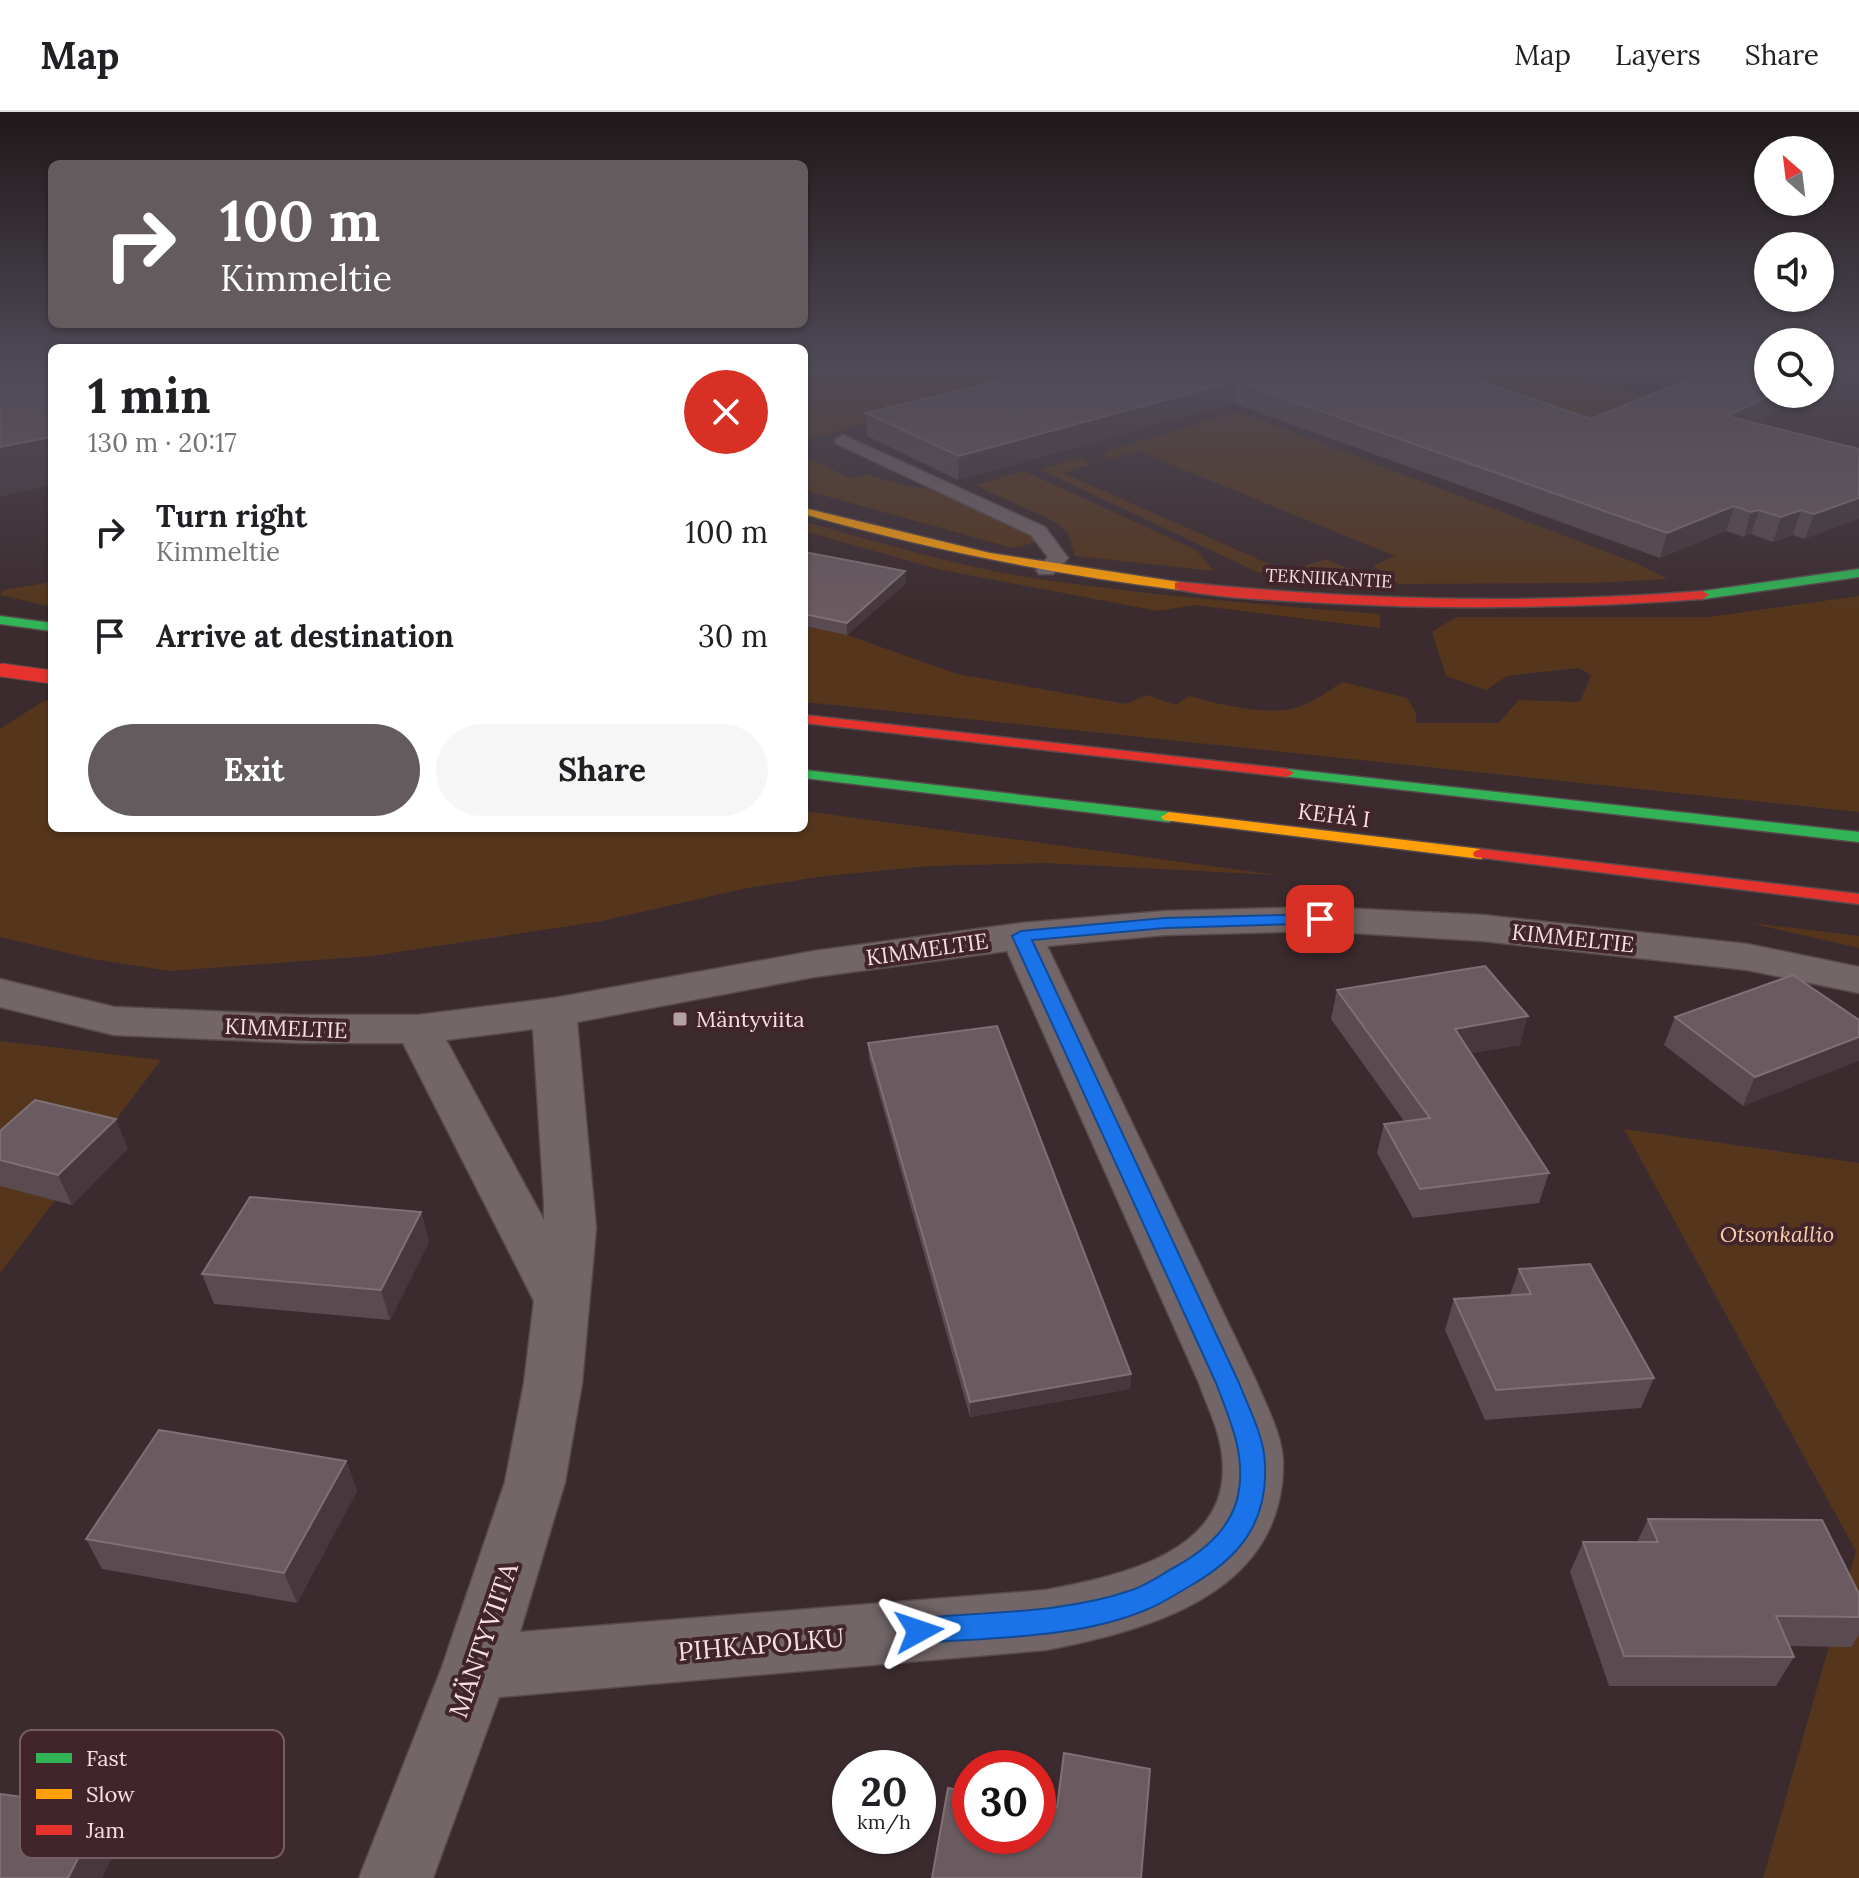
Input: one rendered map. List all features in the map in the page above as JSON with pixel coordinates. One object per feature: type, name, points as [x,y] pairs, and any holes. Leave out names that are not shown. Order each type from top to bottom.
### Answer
[{"type":"main road","name":"TEKNIIKANTIE","points":[[808,512],[915,543],[1046,570],[1254,594],[1515,605],[1699,597],[1859,573]]},
{"type":"main road","points":[[0,620],[48,626]]},
{"type":"main road","points":[[0,670],[48,676]]},
{"type":"main road","name":"KEHÄ I","points":[[808,719],[1859,837]]},
{"type":"main road","name":"KEHÄ I","points":[[808,774],[1859,899]]},
{"type":"street","name":"KIMMELTIE","points":[[0,993],[114,1021],[314,1029],[418,1029],[554,1012],[814,964],[1021,936],[1165,923],[1320,919],[1483,928],[1732,955],[1859,980]]},
{"type":"street","name":"PIHKAPOLKU","points":[[476,1667],[1046,1620],[1103,1611],[1141,1600],[1207,1563],[1242,1527],[1252,1491],[1253,1462],[1248,1437],[1228,1383],[1021,936]]},
{"type":"street","name":"MÄNTYVIITA","points":[[396,1878],[476,1667],[535,1482],[553,1383],[570,1228],[554,1012]]},
{"type":"street","points":[[418,1029],[561,1301]]},
{"type":"lane","points":[[861,448],[1038,531],[1058,558],[1046,570]]},
{"type":"green space","points":[[1114,448],[1335,448],[1636,563],[1668,579],[1591,583],[1399,584],[1373,566],[1395,556],[1138,451],[1107,460],[1105,451]]},
{"type":"green space","points":[[1619,448],[1651,448],[1648,460]]},
{"type":"green space","points":[[808,457],[850,478],[867,474],[902,485],[938,491],[1034,534],[1037,542],[1013,548],[808,491]]},
{"type":"green space","points":[[1082,457],[1092,464],[1063,473],[1287,572],[1326,559],[1350,569],[1313,579],[1259,573],[1039,469]]},
{"type":"green space","points":[[1024,471],[1196,550],[1214,571],[1075,556],[1068,533],[1055,522],[975,485]]},
{"type":"green space","points":[[808,523],[925,555],[1016,575],[1254,604],[1380,614],[1380,628],[1194,605],[1158,611],[937,569],[808,532]]},
{"type":"green space","points":[[48,583],[48,606],[0,595],[3,590]]},
{"type":"green space","points":[[1859,596],[1859,812],[808,702],[808,627],[847,635],[957,674],[1126,704],[1146,695],[1176,705],[1189,696],[1249,709],[1285,710],[1308,703],[1342,682],[1407,698],[1416,713],[1416,723],[1498,723],[1519,700],[1580,702],[1591,675],[1579,668],[1507,676],[1486,690],[1446,676],[1432,632],[1456,617],[1709,617]]},
{"type":"green space","points":[[48,701],[48,832],[808,832],[808,812],[1278,875],[1044,863],[930,866],[826,876],[747,888],[602,921],[372,956],[170,971],[92,959],[0,937],[0,729]]},
{"type":"green space","points":[[1750,923],[1859,936],[1859,948]]},
{"type":"green space","points":[[0,1041],[161,1060],[0,1273]]},
{"type":"green space","name":"Otsonkallio","points":[[1624,1129],[1859,1163],[1859,1878],[1763,1878],[1856,1551]]},
{"type":"building","points":[[943,448],[987,448],[959,456]]},
{"type":"building","points":[[1427,448],[1859,449],[1859,498],[1814,514],[1801,510],[1781,517],[1734,506],[1667,533]]},
{"type":"building","points":[[808,553],[905,571],[847,623],[808,615]]},
{"type":"building","points":[[1485,966],[1528,1016],[1455,1029],[1549,1173],[1420,1189],[1384,1124],[1430,1118],[1337,990]]},
{"type":"building","points":[[1793,975],[1859,1020],[1859,1037],[1755,1077],[1675,1017]]},
{"type":"building","points":[[997,1026],[1131,1374],[970,1402],[868,1043]]},
{"type":"building","points":[[35,1100],[116,1119],[58,1175],[0,1160],[0,1131]]},
{"type":"building","points":[[250,1197],[421,1212],[381,1290],[202,1274]]},
{"type":"building","points":[[1590,1264],[1654,1378],[1496,1390],[1454,1299],[1531,1294],[1519,1269]]},
{"type":"building","points":[[159,1430],[346,1461],[284,1573],[86,1539]]},
{"type":"building","points":[[1648,1519],[1822,1520],[1859,1594],[1859,1617],[1776,1616],[1794,1657],[1624,1656],[1583,1542],[1658,1542]]},
{"type":"building","points":[[1064,1753],[1150,1769],[1141,1878],[932,1878],[948,1788],[952,1789],[952,1854],[1056,1854],[1057,1807]]},
{"type":"building","points":[[0,1794],[20,1797],[20,1858],[78,1858],[68,1878],[0,1878]]},
{"type":"traffic: fast","points":[[1703,595],[1859,573]]},
{"type":"traffic: fast","points":[[0,620],[48,626]]},
{"type":"traffic: fast","points":[[1287,773],[1859,837]]},
{"type":"traffic: fast","points":[[808,774],[1169,817]]},
{"type":"traffic: slow","points":[[808,512],[990,557],[1179,586]]},
{"type":"traffic: slow","points":[[1169,817],[1481,854]]},
{"type":"traffic: jam","points":[[1179,586],[1310,598],[1441,604],[1573,603],[1703,595]]},
{"type":"traffic: jam","points":[[1,670],[48,676]]},
{"type":"traffic: jam","points":[[808,719],[1287,773]]},
{"type":"traffic: jam","points":[[1481,854],[1859,899]]},
{"type":"place","name":"Mäntyviita","points":[[680,1019]]},
{"type":"route","points":[[919,1631],[1046,1620],[1103,1611],[1141,1600],[1207,1563],[1242,1527],[1252,1491],[1253,1462],[1248,1437],[1228,1383],[1021,936],[1165,923],[1320,919]]}]
